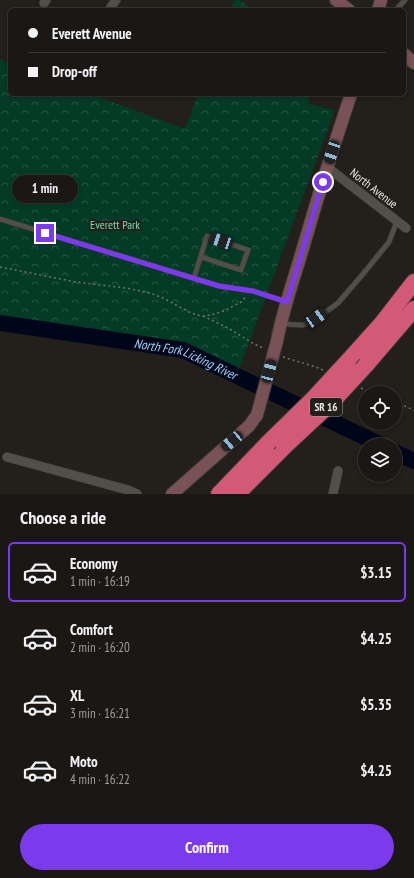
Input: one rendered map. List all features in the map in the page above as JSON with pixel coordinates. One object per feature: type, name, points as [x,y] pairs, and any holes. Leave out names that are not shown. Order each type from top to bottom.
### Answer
[{"type":"highway","name":"SR 16","points":[[219,494],[313,399],[383,322],[414,282]]},
{"type":"highway","name":"SR 16","points":[[237,494],[330,404],[414,309]]},
{"type":"street","points":[[336,0],[346,8]]},
{"type":"street","points":[[406,56],[414,63]]},
{"type":"street","points":[[172,494],[249,426],[257,416],[277,341],[280,324],[327,167],[350,96]]},
{"type":"street","name":"North Avenue","points":[[327,167],[406,228]]},
{"type":"street","points":[[7,457],[128,490],[137,494]]},
{"type":"street","points":[[333,494],[338,471]]},
{"type":"lane","points":[[398,8],[405,0]]},
{"type":"lane","points":[[0,219],[219,286],[253,291],[287,302]]},
{"type":"lane","points":[[280,324],[302,326],[338,303],[389,242],[397,221]]},
{"type":"lane","points":[[194,278],[207,236],[248,250],[242,270],[201,257]]},
{"type":"path","points":[[0,267],[76,282],[126,288],[150,293],[189,312],[203,316],[224,311],[241,302],[253,291]]},
{"type":"path","points":[[203,316],[228,328],[266,350]]},
{"type":"path","points":[[279,356],[323,370]]},
{"type":"path","points":[[402,405],[414,410]]},
{"type":"green space","points":[[234,0],[240,0],[250,8],[232,8]]},
{"type":"green space","name":"Everett Park","points":[[0,59],[8,63],[8,96],[96,96],[185,129],[197,96],[308,96],[309,104],[335,110],[237,375],[183,350],[0,323]]},
{"type":"waterway","name":"North Fork Licking River","points":[[0,323],[183,350],[366,438]]},
{"type":"waterway","name":"North Fork Licking River","points":[[402,455],[414,461]]},
{"type":"route","points":[[45,233],[219,286],[253,291],[287,302],[323,182]]}]
